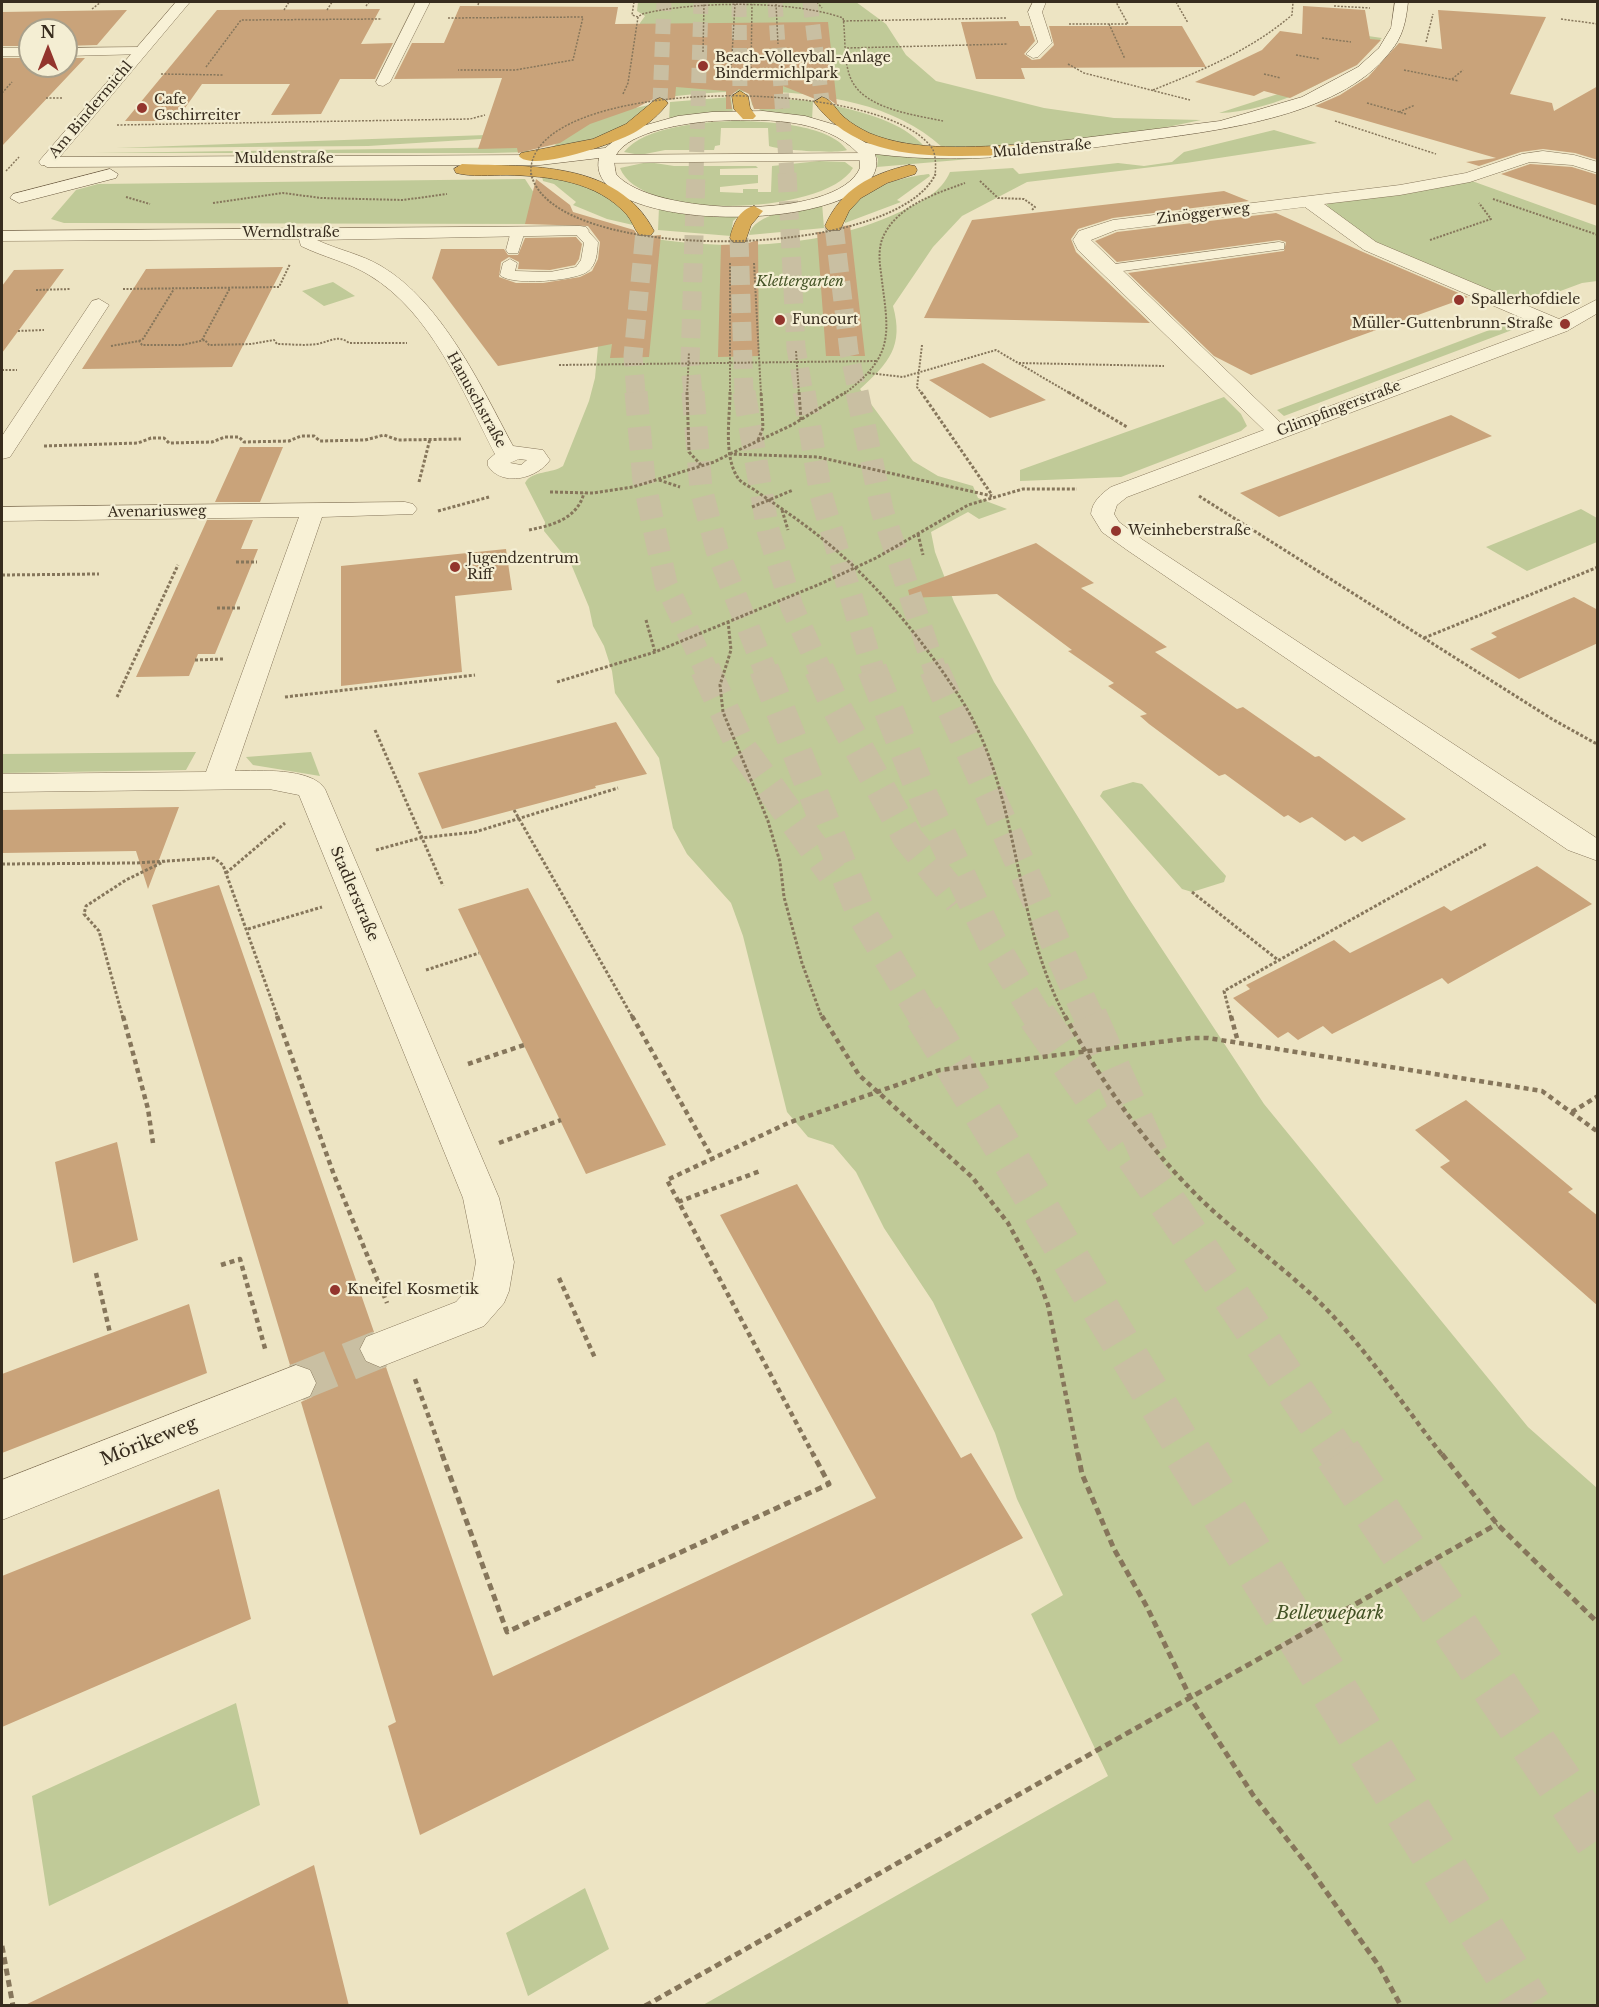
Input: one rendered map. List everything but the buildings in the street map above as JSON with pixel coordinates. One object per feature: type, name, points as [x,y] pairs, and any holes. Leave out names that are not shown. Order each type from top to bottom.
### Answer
[{"type":"highway","points":[[740,96],[742,109],[748,116]]},
{"type":"highway","points":[[833,130],[820,120],[822,102],[846,127],[891,145],[934,149],[1024,150]]},
{"type":"highway","points":[[504,158],[593,146],[641,122],[660,103],[663,110],[662,125]]},
{"type":"highway","points":[[462,169],[542,171],[579,177],[633,208],[645,231],[652,217],[651,201]]},
{"type":"highway","points":[[826,198],[828,216],[834,226],[843,206],[854,197],[875,183],[909,170]]},
{"type":"highway","points":[[733,244],[742,224],[754,211]]},
{"type":"street","name":"Am Bindermichl","points":[[13,205],[183,2]]},
{"type":"street","points":[[383,82],[423,2]]},
{"type":"street","points":[[1033,54],[1045,43],[1035,8],[1040,2]]},
{"type":"street","name":"Muldenstraße","points":[[47,162],[75,169],[135,170],[462,169],[557,166],[582,168],[608,162],[635,134],[662,125],[694,119],[748,116],[793,120],[833,130],[866,159],[909,170],[1107,152],[1191,138],[1221,126],[1287,107],[1339,84],[1366,68],[1386,49],[1398,33],[1402,18],[1401,2]]},
{"type":"street","points":[[78,52],[140,51]]},
{"type":"street","points":[[2,52],[18,52]]},
{"type":"street","name":"Muldenstraße","points":[[866,159],[898,152],[963,155],[1095,144],[1191,128],[1221,126]]},
{"type":"street","name":"Zinöggerweg","points":[[1278,432],[1084,246],[1082,240],[1092,230],[1113,225],[1458,180],[1528,157],[1566,158],[1598,168]]},
{"type":"street","name":"Muldenstraße","points":[[47,162],[504,158],[608,162]]},
{"type":"street","name":"Muldenstraße","points":[[608,162],[628,192],[651,201],[699,210],[754,211],[793,207],[826,198],[856,184],[866,159]]},
{"type":"street","name":"Muldenstraße","points":[[13,205],[89,178],[135,170]]},
{"type":"street","points":[[1308,201],[1370,246],[1560,327]]},
{"type":"street","name":"Werndlstraße","points":[[2,236],[580,231]]},
{"type":"street","name":"Hanuschstraße","points":[[236,233],[264,242],[338,255]]},
{"type":"street","name":"Hanuschstraße","points":[[310,233],[307,242],[365,265],[382,275],[413,305],[460,367],[506,454]]},
{"type":"street","points":[[2,450],[99,305]]},
{"type":"street","name":"Glimpfingerstraße","points":[[1119,492],[1560,327],[1598,305]]},
{"type":"street","points":[[1119,492],[1105,501],[1101,509],[1104,519],[1112,528],[1579,843],[1598,851]]},
{"type":"street","name":"Avenariusweg","points":[[2,514],[405,509]]},
{"type":"street","points":[[218,781],[313,510]]},
{"type":"street","name":"Stadlerstraße","points":[[2,783],[277,781],[295,783],[310,789],[481,1198],[495,1262],[490,1291],[470,1314],[395,1358]]},
{"type":"street","name":"Mörikeweg","points":[[2,1500],[296,1383]]},
{"type":"lane","points":[[608,162],[866,159]]},
{"type":"lane","points":[[518,231],[507,276],[560,275],[580,271],[588,262],[591,242],[580,231]]},
{"type":"lane","points":[[1108,269],[1279,246]]},
{"type":"path","points":[[92,9],[101,2]]},
{"type":"path","points":[[284,10],[289,2]]},
{"type":"path","points":[[327,10],[332,2]]},
{"type":"path","points":[[366,6],[369,2]]},
{"type":"path","points":[[634,2],[632,15],[639,17]]},
{"type":"path","points":[[817,2],[822,8]]},
{"type":"path","points":[[1063,24],[1128,24],[1116,2]]},
{"type":"path","points":[[1176,2],[1188,23]]},
{"type":"path","points":[[1153,90],[1227,58],[1270,34],[1292,15],[1293,2]]},
{"type":"path","points":[[750,82],[751,3]]},
{"type":"path","points":[[703,52],[704,4]]},
{"type":"path","points":[[731,82],[735,4]]},
{"type":"path","points":[[776,4],[778,44]]},
{"type":"path","points":[[1334,6],[1371,8]]},
{"type":"path","points":[[438,18],[583,17],[573,60],[515,70],[458,70]]},
{"type":"path","points":[[843,21],[1037,18]]},
{"type":"path","points":[[206,67],[241,20],[392,19]]},
{"type":"path","points":[[1561,19],[1598,24]]},
{"type":"path","points":[[1109,24],[1125,59]]},
{"type":"path","points":[[1322,38],[1358,43]]},
{"type":"path","points":[[847,48],[1045,43]]},
{"type":"path","points":[[1296,55],[1326,60]]},
{"type":"path","points":[[1068,64],[1084,73],[1195,101]]},
{"type":"path","points":[[1402,70],[1459,81]]},
{"type":"path","points":[[1451,79],[1464,70]]},
{"type":"path","points":[[160,74],[224,75]]},
{"type":"path","points":[[2,84],[11,83],[2,93]]},
{"type":"path","points":[[730,94],[800,97],[862,109],[910,129],[934,152],[937,166],[930,185],[914,200],[894,212],[858,225],[816,234],[733,244],[648,235],[612,228],[573,215],[547,199],[537,188],[531,175],[533,158],[550,138],[597,114],[650,101],[730,94]]},
{"type":"path","points":[[1365,103],[1407,114]]},
{"type":"path","points":[[1399,112],[1415,105]]},
{"type":"path","points":[[113,125],[470,119],[485,115]]},
{"type":"path","points":[[1326,118],[1439,155]]},
{"type":"path","points":[[988,177],[978,180],[998,198],[1024,199],[1035,207],[1032,210]]},
{"type":"path","points":[[548,492],[584,493],[614,490],[659,479],[730,454],[825,406],[868,373],[878,361],[886,344],[888,330],[880,263],[882,238],[898,217],[915,205],[968,182]]},
{"type":"path","points":[[213,203],[283,193],[321,198],[403,200],[448,193]]},
{"type":"path","points":[[116,194],[157,207]]},
{"type":"path","points":[[1440,235],[1491,219],[1479,203],[1491,198]]},
{"type":"path","points":[[1527,210],[1598,235]]},
{"type":"path","points":[[733,244],[729,357],[730,454],[738,478],[815,533],[855,567],[897,613],[939,667],[973,722],[986,750],[1000,793],[1041,962],[1052,993],[1084,1051],[1130,1117],[1168,1164],[1209,1207],[1315,1299],[1354,1344],[1497,1524],[1598,1623]]},
{"type":"path","points":[[117,289],[279,287],[295,256]]},
{"type":"path","points":[[754,263],[763,428],[758,440]]},
{"type":"path","points":[[71,346],[118,346],[143,339],[174,288]]},
{"type":"path","points":[[202,341],[230,288]]},
{"type":"path","points":[[36,290],[71,290]]},
{"type":"path","points":[[18,331],[45,330]]},
{"type":"path","points":[[139,341],[142,345],[182,345],[202,341],[209,345],[251,344],[262,340],[274,340],[277,344],[318,344],[331,339],[344,339],[349,343],[408,343]]},
{"type":"path","points":[[922,345],[917,387],[992,496]]},
{"type":"path","points":[[868,373],[896,378],[917,374],[996,350],[1127,427]]},
{"type":"path","points":[[796,351],[801,420]]},
{"type":"path","points":[[689,352],[687,364],[689,452],[702,465]]},
{"type":"path","points":[[560,365],[878,361]]},
{"type":"path","points":[[1018,363],[1210,367]]},
{"type":"path","points":[[2,370],[17,370]]},
{"type":"path","points":[[2,450],[138,443],[151,438],[164,438],[170,443],[212,442],[232,437],[239,437],[244,442],[288,441],[301,436],[314,436],[320,441],[364,440],[377,435],[392,435],[398,440],[465,439]]},
{"type":"path","points":[[418,486],[430,440]]},
{"type":"path","points":[[730,454],[818,457],[894,476],[992,496]]},
{"type":"path","points":[[659,479],[680,487]]},
{"type":"path","points":[[557,682],[655,652],[855,567],[968,505],[992,496],[1034,488],[1119,492]]},
{"type":"path","points":[[752,507],[793,490]]},
{"type":"path","points":[[529,530],[559,522],[570,516],[579,509],[584,493]]},
{"type":"path","points":[[405,509],[417,513],[444,510],[473,504],[493,496]]},
{"type":"path","points":[[1199,496],[1552,719],[1594,742],[1598,741]]},
{"type":"path","points":[[782,510],[788,530]]},
{"type":"path","points":[[918,534],[923,555]]},
{"type":"path","points":[[117,697],[178,565]]},
{"type":"path","points":[[1424,638],[1598,567]]},
{"type":"path","points":[[2,576],[99,574]]},
{"type":"path","points":[[217,608],[248,608]]},
{"type":"path","points":[[646,620],[655,652]]},
{"type":"path","points":[[728,621],[731,650],[720,685],[723,712],[768,821],[780,862],[784,897],[812,995],[844,1055],[878,1092],[972,1177],[991,1198],[1024,1251],[1048,1305],[1060,1354],[1071,1431],[1091,1500],[1190,1697],[1253,1795],[1308,1866],[1378,1966],[1401,2006]]},
{"type":"path","points":[[195,660],[228,659]]},
{"type":"path","points":[[281,697],[475,675]]},
{"type":"path","points":[[375,730],[420,838],[443,886]]},
{"type":"path","points":[[371,851],[420,838],[476,832],[618,788]]},
{"type":"path","points":[[514,810],[713,1160]]},
{"type":"path","points":[[226,873],[294,816]]},
{"type":"path","points":[[1238,1042],[1224,991],[1486,844]]},
{"type":"path","points":[[2,864],[136,863],[214,858],[224,865],[337,1182],[388,1305]]},
{"type":"path","points":[[153,1143],[148,1109],[99,931],[84,914],[86,906],[118,885],[169,860]]},
{"type":"path","points":[[1192,892],[1278,960]]},
{"type":"path","points":[[248,929],[331,905]]},
{"type":"path","points":[[425,970],[479,953]]},
{"type":"path","points":[[395,1358],[507,1632],[829,1484],[667,1180],[789,1123],[940,1070],[1191,1038],[1238,1042],[1542,1091],[1598,1132]]},
{"type":"path","points":[[456,1068],[524,1045]]},
{"type":"path","points":[[1572,1112],[1598,1096]]},
{"type":"path","points":[[492,1146],[561,1120]]},
{"type":"path","points":[[678,1202],[760,1171]]},
{"type":"path","points":[[220,1265],[240,1259],[267,1354]]},
{"type":"path","points":[[96,1273],[110,1334]]},
{"type":"path","points":[[559,1278],[595,1358]]},
{"type":"path","points":[[645,2006],[1497,1524]]},
{"type":"path","points":[[2,1946],[13,2006]]},
{"type":"green space","points":[[638,2],[856,2],[886,24],[906,55],[936,81],[1044,108],[1114,118],[1201,120],[1073,141],[1007,146],[942,147],[912,125],[876,109],[837,99],[796,93],[753,92],[712,93],[636,102],[634,80],[640,23],[645,16],[637,11]]},
{"type":"green space","points":[[1368,36],[1382,38],[1348,66],[1307,90],[1262,106],[1219,113],[1281,93]]},
{"type":"green space","points":[[731,97],[733,113],[669,120],[670,102]]},
{"type":"green space","points":[[751,97],[813,101],[812,120],[762,111],[752,105]]},
{"type":"green space","points":[[650,105],[648,110],[604,138],[550,150],[560,140],[584,125],[609,115]]},
{"type":"green space","points":[[832,105],[894,124],[925,147],[880,139],[847,123]]},
{"type":"green space","points":[[734,121],[778,123],[811,129],[838,141],[847,150],[821,152],[769,146],[768,128],[721,128],[720,145],[715,146],[714,150],[665,150],[640,155],[624,152],[633,143],[660,131],[691,124]]},
{"type":"green space","name":"Bellevuepark","points":[[1274,130],[1317,143],[1186,163],[1027,182],[962,216],[933,247],[893,306],[897,332],[892,353],[879,371],[860,389],[913,461],[938,476],[973,486],[978,498],[1007,509],[979,519],[968,512],[931,532],[935,552],[954,602],[994,682],[1129,899],[1264,1104],[1528,1427],[1597,1488],[1597,2005],[703,2005],[1108,1776],[1031,1614],[1063,1595],[1017,1499],[995,1433],[933,1302],[884,1228],[856,1172],[833,1145],[808,1137],[787,1112],[743,936],[731,903],[687,854],[673,828],[659,758],[615,693],[612,671],[604,646],[593,626],[589,607],[571,564],[544,531],[545,522],[525,483],[532,476],[563,466],[589,401],[595,378],[609,230],[682,242],[720,245],[758,245],[796,241],[833,235],[868,225],[902,211],[936,191],[942,186],[950,172],[1013,168],[1019,174],[1118,163],[1144,166],[1172,162],[1184,152]]},
{"type":"green space","points":[[515,134],[496,138],[368,146],[116,148]]},
{"type":"green space","points":[[531,147],[528,152],[491,153],[94,153]]},
{"type":"green space","points":[[873,151],[993,157],[877,167],[878,159]]},
{"type":"green space","points":[[819,161],[845,162],[853,168],[836,184],[808,195],[773,203],[734,206],[695,204],[661,197],[635,185],[620,168],[648,162],[674,166],[756,166],[758,168],[720,169],[720,175],[758,175],[758,183],[720,187],[720,192],[743,193],[743,189],[771,192],[772,166]]},
{"type":"green space","points":[[541,172],[580,183],[609,197],[629,215],[633,225],[607,219],[573,205],[576,202],[554,184],[543,181]]},
{"type":"green space","points":[[929,174],[930,176],[897,200],[901,202],[845,223],[854,202],[877,187],[905,178]]},
{"type":"green space","points":[[525,179],[536,196],[531,224],[64,223],[51,219],[76,190],[98,184]]},
{"type":"green space","points":[[1472,181],[1597,226],[1597,281],[1582,283],[1520,306],[1384,247],[1338,217],[1326,203],[1411,193]]},
{"type":"green space","points":[[822,203],[824,228],[749,235],[759,221],[780,213]]},
{"type":"green space","points":[[659,207],[740,215],[733,221],[731,236],[658,230]]},
{"type":"green space","points":[[333,282],[355,296],[324,306],[302,291]]},
{"type":"green space","points":[[1516,320],[1525,320],[1528,324],[1284,416],[1277,410]]},
{"type":"green space","points":[[1224,397],[1241,414],[1247,426],[1241,431],[1121,477],[1020,481],[1020,470]]},
{"type":"green space","points":[[1581,509],[1597,518],[1597,542],[1527,571],[1486,547]]},
{"type":"green space","points":[[196,752],[186,770],[2,773],[2,754]]},
{"type":"green space","points":[[311,752],[320,776],[253,765],[246,757]]},
{"type":"green space","points":[[1133,782],[1142,784],[1226,876],[1224,882],[1192,892],[1182,889],[1100,796],[1103,791]]},
{"type":"green space","points":[[236,1703],[260,1805],[49,1906],[32,1796]]},
{"type":"green space","points":[[585,1888],[609,1949],[528,1996],[506,1933]]},
{"type":"tunnel","points":[[660,103],[664,2]]},
{"type":"tunnel","points":[[696,175],[701,2]]},
{"type":"tunnel","points":[[739,2],[740,96]]},
{"type":"tunnel","points":[[775,2],[787,175]]},
{"type":"tunnel","points":[[810,2],[822,102]]},
{"type":"tunnel","points":[[693,394],[690,363],[696,173]]},
{"type":"tunnel","points":[[787,173],[796,348],[804,394]]},
{"type":"tunnel","points":[[834,226],[849,352],[858,394]]},
{"type":"tunnel","points":[[636,394],[633,356],[645,231]]},
{"type":"tunnel","points":[[739,238],[744,394]]},
{"type":"tunnel","points":[[636,392],[644,481],[666,584],[706,670]]},
{"type":"tunnel","points":[[693,392],[701,489],[717,550],[765,670]]},
{"type":"tunnel","points":[[744,392],[768,530],[792,607],[820,670]]},
{"type":"tunnel","points":[[804,392],[821,495],[873,670]]},
{"type":"tunnel","points":[[857,392],[882,510],[935,670]]},
{"type":"tunnel","points":[[705,669],[742,749],[832,873]]},
{"type":"tunnel","points":[[764,669],[860,911],[924,1018]]},
{"type":"tunnel","points":[[819,669],[835,705],[907,837],[959,901]]},
{"type":"tunnel","points":[[872,669],[923,796],[992,942],[1038,1018]]},
{"type":"tunnel","points":[[934,669],[1089,1018]]},
{"type":"tunnel","points":[[924,1016],[1189,1456]]},
{"type":"tunnel","points":[[1037,1016],[1176,1215],[1339,1456]]},
{"type":"tunnel","points":[[1088,1016],[1150,1156]]},
{"type":"tunnel","points":[[296,1383],[380,1349]]},
{"type":"tunnel","points":[[1188,1454],[1528,2006]]},
{"type":"tunnel","points":[[1338,1454],[1598,1840]]},
{"type":"place","name":"Beach-Volleyball-Anlage Bindermichlpark","points":[[703,66]]},
{"type":"place","name":"Cafe Gschirreiter","points":[[142,108]]},
{"type":"place","name":"Spallerhofdiele","points":[[1459,300]]},
{"type":"place","name":"Funcourt","points":[[780,320]]},
{"type":"place","name":"Müller-Guttenbrunn-Straße","points":[[1565,324]]},
{"type":"place","name":"Weinheberstraße","points":[[1116,531]]},
{"type":"place","name":"Jugendzentrum Riff","points":[[455,567]]},
{"type":"place","name":"Kneifel Kosmetik","points":[[335,1290]]},
{"type":"park label","name":"Klettergarten","points":[[800,282]]}]
